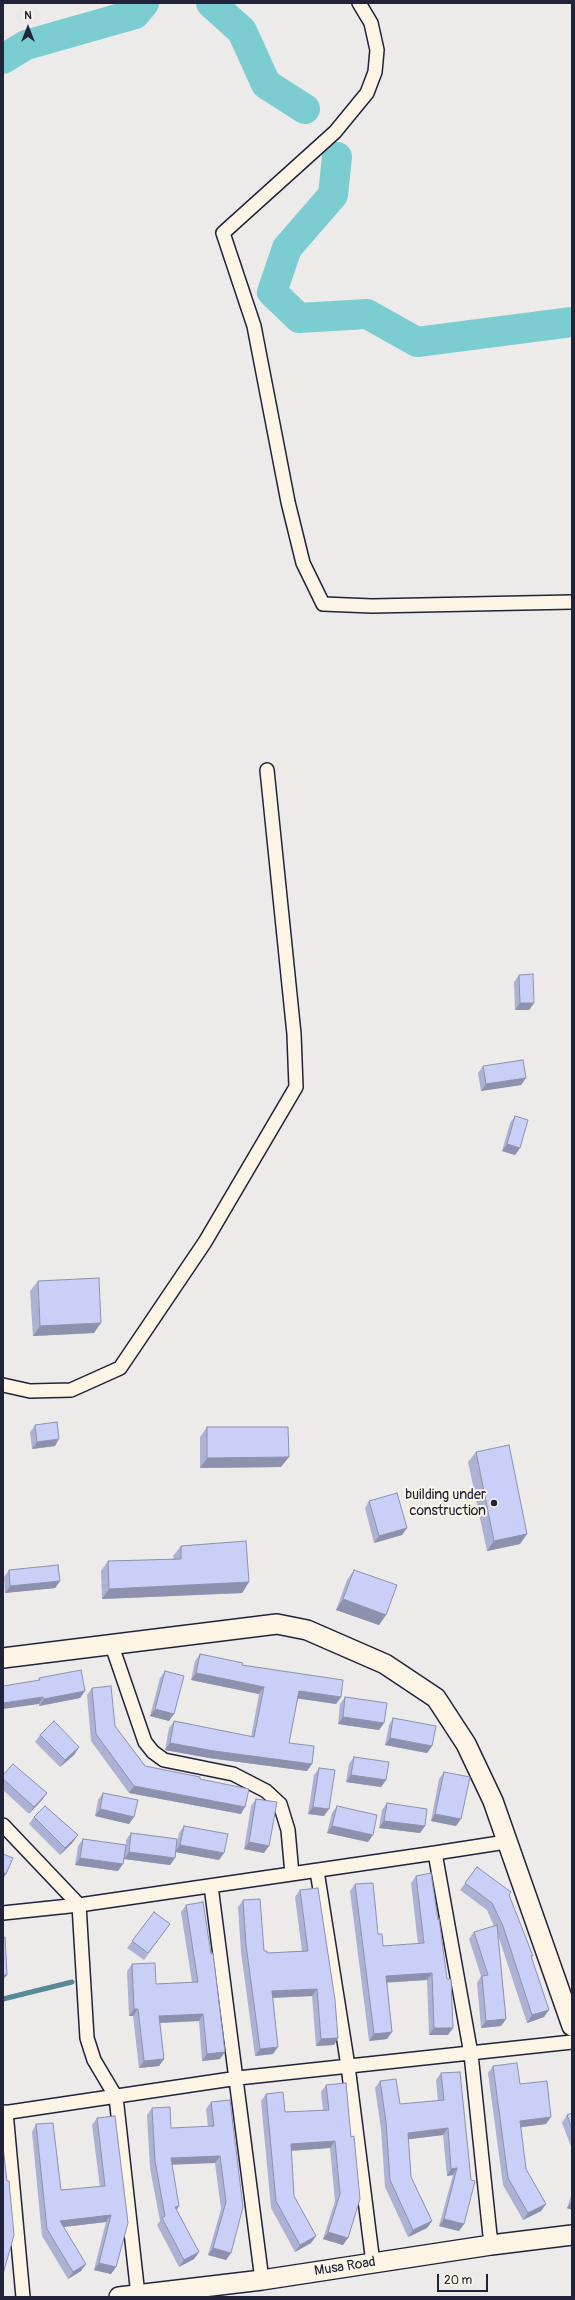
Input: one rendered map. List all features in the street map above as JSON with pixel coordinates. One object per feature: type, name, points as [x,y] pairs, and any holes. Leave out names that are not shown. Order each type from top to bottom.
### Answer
[{"type":"street","points":[[360,3],[371,23],[377,50],[375,72],[367,93],[335,132],[223,233],[254,326],[288,502],[303,563],[323,604],[372,606],[572,602]]},
{"type":"street","points":[[3,1385],[30,1391],[71,1390],[120,1368],[205,1242],[296,1086],[294,1034],[267,770]]},
{"type":"street","points":[[3,1658],[111,1643],[277,1624],[307,1630],[385,1664],[436,1698],[466,1744],[492,1801],[572,2026]]},
{"type":"street","points":[[111,1643],[145,1742],[153,1752],[164,1760],[233,1774],[266,1791],[280,1804],[288,1830],[292,1874]]},
{"type":"street","points":[[3,1825],[79,1905],[87,2038],[94,2060],[116,2097],[138,2295]]},
{"type":"street","points":[[3,1913],[79,1905],[318,1871],[506,1842]]},
{"type":"street","points":[[435,1853],[471,2054],[491,2245]]},
{"type":"street","points":[[318,1871],[348,2066],[373,2263]]},
{"type":"street","points":[[211,1886],[238,2078],[262,2280]]},
{"type":"street","points":[[23,2297],[4,2113],[238,2078],[572,2042]]},
{"type":"street","name":"Musa Road","points":[[119,2297],[262,2280],[491,2245],[572,2235]]},
{"type":"building","points":[[533,974],[534,1003],[520,1003],[519,975]]},
{"type":"building","points":[[523,1060],[526,1078],[486,1084],[483,1066]]},
{"type":"building","points":[[515,1116],[528,1120],[520,1148],[507,1144]]},
{"type":"building","points":[[99,1278],[101,1323],[40,1326],[38,1281]]},
{"type":"building","points":[[57,1422],[59,1439],[37,1442],[35,1425]]},
{"type":"building","points":[[207,1427],[288,1427],[289,1457],[207,1458]]},
{"type":"building","name":"building under construction","points":[[509,1445],[527,1534],[494,1541],[476,1452]]},
{"type":"building","points":[[397,1493],[407,1528],[379,1536],[369,1501]]},
{"type":"building","points":[[246,1541],[249,1582],[109,1589],[108,1561],[181,1559],[181,1546]]},
{"type":"building","points":[[58,1565],[60,1581],[10,1586],[9,1570]]},
{"type":"building","points":[[354,1570],[397,1585],[386,1615],[343,1599]]},
{"type":"building","points":[[200,1654],[243,1663],[242,1665],[343,1680],[341,1697],[299,1691],[289,1743],[314,1746],[312,1764],[214,1751],[170,1743],[174,1721],[254,1737],[264,1687],[196,1673]]},
{"type":"building","points":[[81,1670],[85,1691],[44,1699],[43,1697],[3,1703],[3,1686],[40,1680],[39,1678]]},
{"type":"building","points":[[165,1671],[184,1676],[174,1714],[155,1709]]},
{"type":"building","points":[[111,1686],[115,1726],[145,1766],[249,1789],[245,1807],[134,1786],[96,1734],[92,1688]]},
{"type":"building","points":[[345,1697],[387,1703],[384,1723],[343,1717]]},
{"type":"building","points":[[393,1718],[436,1726],[432,1746],[390,1738]]},
{"type":"building","points":[[54,1721],[79,1747],[65,1760],[40,1735]]},
{"type":"building","points":[[354,1757],[389,1762],[386,1780],[351,1775]]},
{"type":"building","points":[[13,1764],[47,1793],[34,1807],[3,1779],[3,1775]]},
{"type":"building","points":[[319,1768],[335,1770],[329,1809],[313,1807]]},
{"type":"building","points":[[444,1772],[470,1777],[461,1819],[435,1814]]},
{"type":"building","points":[[103,1793],[138,1800],[134,1817],[100,1809]]},
{"type":"building","points":[[256,1799],[277,1802],[269,1846],[249,1842]]},
{"type":"building","points":[[387,1803],[427,1809],[425,1826],[384,1821]]},
{"type":"building","points":[[45,1806],[78,1835],[65,1848],[34,1817]]},
{"type":"building","points":[[337,1806],[377,1815],[373,1835],[332,1826]]},
{"type":"building","points":[[184,1826],[228,1834],[224,1853],[180,1845]]},
{"type":"building","points":[[131,1833],[177,1839],[175,1858],[129,1852]]},
{"type":"building","points":[[83,1839],[126,1845],[123,1864],[80,1858]]},
{"type":"building","points":[[3,1854],[13,1858],[6,1874],[3,1872]]},
{"type":"building","points":[[477,1867],[511,1892],[509,1895],[533,1956],[531,1956],[549,2010],[532,2015],[503,1926],[492,1903],[465,1883]]},
{"type":"building","points":[[431,1873],[447,1979],[451,1979],[453,2028],[434,2028],[432,1973],[386,1976],[392,2032],[374,2034],[355,1884],[373,1883],[378,1934],[382,1934],[383,1946],[424,1943],[416,1876]]},
{"type":"building","points":[[318,1888],[335,2000],[338,2038],[321,2039],[317,1989],[272,1991],[278,2047],[260,2049],[246,1945],[243,1900],[260,1899],[264,1951],[267,1951],[267,1953],[308,1951],[300,1890]]},
{"type":"building","points":[[203,1902],[211,1954],[213,1953],[225,2052],[207,2054],[203,2014],[159,2016],[164,2059],[144,2061],[138,2009],[134,2009],[132,1964],[155,1963],[156,1984],[198,1982],[186,1905]]},
{"type":"building","points":[[154,1912],[170,1924],[148,1953],[132,1941]]},
{"type":"building","points":[[497,1925],[506,2019],[486,2021],[482,1976],[488,1975],[474,1932]]},
{"type":"building","points":[[3,1937],[5,1937],[7,1975],[3,1975]]},
{"type":"building","points":[[517,2063],[520,2084],[547,2081],[551,2117],[520,2121],[526,2169],[546,2204],[528,2213],[508,2178],[493,2066]]},
{"type":"building","points":[[460,2072],[471,2180],[475,2181],[464,2224],[444,2219],[457,2168],[451,2169],[448,2128],[408,2133],[411,2177],[432,2221],[413,2230],[390,2180],[386,2122],[380,2081],[396,2079],[400,2104],[444,2100],[441,2073]]},
{"type":"building","points":[[346,2083],[351,2137],[354,2136],[360,2199],[348,2238],[328,2232],[340,2194],[335,2141],[291,2144],[294,2196],[316,2236],[300,2245],[276,2201],[266,2094],[283,2092],[285,2112],[329,2110],[326,2085]]},
{"type":"building","points":[[230,2100],[243,2207],[231,2253],[213,2248],[226,2202],[220,2156],[171,2158],[179,2206],[175,2207],[199,2252],[184,2260],[162,2218],[165,2216],[155,2161],[152,2108],[170,2107],[171,2128],[214,2126],[211,2102]]},
{"type":"building","points":[[572,2113],[572,2129],[567,2115]]},
{"type":"building","points":[[115,2116],[128,2223],[116,2267],[99,2263],[111,2215],[60,2221],[86,2264],[73,2272],[47,2229],[36,2124],[53,2123],[61,2190],[105,2186],[97,2118]]},
{"type":"building","points":[[3,2147],[7,2181],[9,2181],[14,2235],[3,2274]]},
{"type":"waterway","points":[[3,59],[26,45],[135,14],[144,3]]},
{"type":"waterway","points":[[211,3],[242,31],[266,84],[305,109]]},
{"type":"waterway","points":[[337,157],[333,195],[287,248],[272,292],[299,318],[367,314],[417,342],[572,322]]},
{"type":"waterway","points":[[3,1999],[72,1982]]},
{"type":"place","name":"building under construction","points":[[494,1503]]}]
